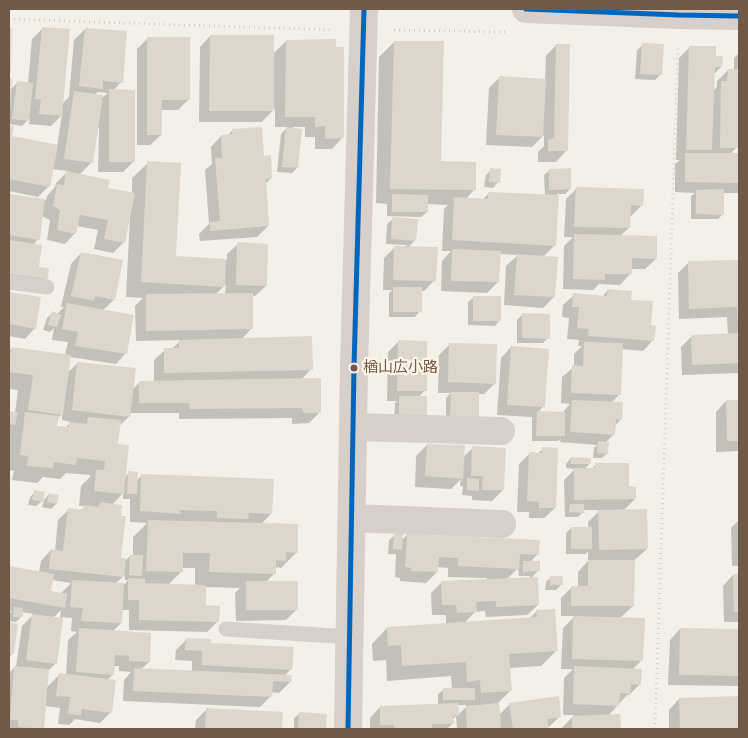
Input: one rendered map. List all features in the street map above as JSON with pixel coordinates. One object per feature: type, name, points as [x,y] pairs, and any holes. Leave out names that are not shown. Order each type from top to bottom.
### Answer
[{"type":"street","points":[[348,729],[364,9]]},
{"type":"street","points":[[526,9],[739,16]]},
{"type":"street","points":[[354,427],[501,431]]},
{"type":"street","points":[[352,518],[502,524]]},
{"type":"lane","points":[[9,282],[47,287]]},
{"type":"lane","points":[[226,629],[350,637]]},
{"type":"path","points":[[655,729],[679,15]]},
{"type":"building","points":[[42,27],[70,29],[62,116],[39,114],[41,99],[35,99]]},
{"type":"building","points":[[9,28],[12,28],[11,71],[9,71]]},
{"type":"building","points":[[85,28],[127,31],[123,83],[103,81],[103,89],[79,86]]},
{"type":"building","points":[[210,35],[274,35],[274,111],[209,111]]},
{"type":"building","points":[[147,37],[190,37],[190,100],[162,100],[162,135],[147,135]]},
{"type":"building","points":[[336,39],[336,47],[344,47],[344,138],[325,139],[325,126],[315,127],[315,117],[285,117],[286,40]]},
{"type":"building","points":[[394,41],[444,41],[441,161],[476,162],[476,190],[390,189]]},
{"type":"building","points":[[642,43],[664,44],[662,75],[640,74]]},
{"type":"building","points":[[556,44],[570,44],[568,151],[548,151],[548,140],[554,138]]},
{"type":"building","points":[[689,46],[716,46],[716,56],[723,56],[722,67],[715,67],[712,150],[686,150]]},
{"type":"building","points":[[728,69],[739,69],[738,148],[720,148],[721,81],[727,81]]},
{"type":"building","points":[[499,76],[546,79],[543,137],[496,135]]},
{"type":"building","points":[[9,78],[12,78],[10,108],[9,108]]},
{"type":"building","points":[[17,81],[33,83],[29,121],[12,119]]},
{"type":"building","points":[[109,89],[135,90],[135,162],[109,162]]},
{"type":"building","points":[[74,91],[103,95],[93,163],[64,159]]},
{"type":"building","points":[[9,125],[14,126],[12,136],[58,145],[50,187],[9,179]]},
{"type":"building","points":[[262,127],[264,156],[271,155],[272,178],[266,179],[269,226],[210,231],[210,222],[220,221],[215,158],[222,158],[221,135],[232,134],[232,129]]},
{"type":"building","points":[[286,127],[302,129],[298,168],[282,167]]},
{"type":"building","points":[[685,153],[739,153],[739,183],[685,182]]},
{"type":"building","points":[[147,161],[181,163],[176,256],[226,259],[225,287],[141,282]]},
{"type":"building","points":[[490,168],[501,169],[500,183],[489,182]]},
{"type":"building","points":[[571,168],[571,189],[549,190],[549,169]]},
{"type":"building","points":[[66,171],[110,180],[108,188],[135,193],[125,243],[104,239],[108,220],[80,215],[76,234],[57,230],[60,210],[53,206],[57,184],[64,185]]},
{"type":"building","points":[[576,187],[644,189],[643,206],[631,205],[630,228],[574,227]]},
{"type":"building","points":[[724,189],[724,215],[696,214],[696,190]]},
{"type":"building","points":[[488,192],[559,195],[556,246],[452,240],[454,197],[488,199]]},
{"type":"building","points":[[9,194],[45,199],[40,240],[9,235]]},
{"type":"building","points":[[392,194],[428,195],[428,212],[392,212]]},
{"type":"building","points":[[392,217],[418,219],[416,241],[391,239]]},
{"type":"building","points":[[574,234],[657,236],[657,259],[632,258],[632,274],[605,274],[605,280],[573,279]]},
{"type":"building","points":[[9,240],[42,245],[39,267],[49,268],[48,279],[9,274]]},
{"type":"building","points":[[237,242],[268,244],[267,286],[236,285]]},
{"type":"building","points":[[394,246],[438,247],[436,281],[393,280]]},
{"type":"building","points":[[452,249],[501,251],[499,282],[451,281]]},
{"type":"building","points":[[81,252],[123,260],[115,300],[95,296],[94,301],[71,296]]},
{"type":"building","points":[[517,254],[558,257],[555,297],[514,295]]},
{"type":"building","points":[[739,260],[739,323],[737,307],[689,309],[688,261]]},
{"type":"building","points":[[393,287],[422,287],[422,312],[393,312]]},
{"type":"building","points":[[608,289],[632,291],[631,300],[653,301],[651,325],[656,326],[654,341],[588,336],[589,329],[577,328],[579,307],[572,307],[573,293],[607,296]]},
{"type":"building","points":[[9,292],[41,297],[36,329],[9,324]]},
{"type":"building","points":[[253,293],[253,329],[146,331],[146,294]]},
{"type":"building","points":[[473,296],[501,296],[501,321],[473,321]]},
{"type":"building","points":[[67,303],[134,315],[127,354],[75,346],[78,332],[62,329]]},
{"type":"building","points":[[52,311],[61,315],[57,327],[48,325]]},
{"type":"building","points":[[522,313],[550,314],[550,339],[522,338]]},
{"type":"building","points":[[739,333],[739,363],[692,365],[691,335]]},
{"type":"building","points":[[312,336],[313,370],[164,373],[164,348],[179,348],[179,340]]},
{"type":"building","points":[[398,340],[427,341],[427,391],[397,391]]},
{"type":"building","points":[[584,342],[623,343],[621,395],[571,393],[572,365],[583,366]]},
{"type":"building","points":[[449,343],[497,344],[496,384],[448,382]]},
{"type":"building","points":[[511,346],[549,349],[545,407],[507,405]]},
{"type":"building","points":[[12,347],[71,355],[63,415],[28,410],[33,375],[9,372],[9,353],[11,353]]},
{"type":"building","points":[[77,362],[136,368],[130,417],[72,410]]},
{"type":"building","points":[[321,378],[321,413],[303,413],[302,408],[190,409],[189,403],[139,403],[139,381]]},
{"type":"building","points":[[451,392],[479,392],[479,417],[450,417]]},
{"type":"building","points":[[399,396],[427,396],[427,421],[399,421]]},
{"type":"building","points":[[572,400],[623,402],[622,420],[616,419],[615,435],[570,432]]},
{"type":"building","points":[[726,400],[739,400],[739,441],[727,441]]},
{"type":"building","points":[[9,411],[18,412],[15,425],[9,424]]},
{"type":"building","points":[[537,411],[565,412],[565,436],[536,436]]},
{"type":"building","points":[[25,412],[59,416],[57,426],[69,427],[69,422],[87,424],[88,417],[121,420],[118,444],[129,445],[124,494],[94,491],[96,470],[104,470],[105,461],[77,458],[76,465],[54,462],[53,468],[27,466],[28,456],[20,455]]},
{"type":"building","points":[[598,441],[609,442],[608,454],[597,453]]},
{"type":"building","points":[[427,444],[465,445],[463,479],[425,476]]},
{"type":"building","points":[[472,446],[506,448],[504,490],[482,490],[483,476],[471,476]]},
{"type":"building","points":[[542,447],[558,448],[556,508],[539,508],[539,502],[527,501],[529,452],[542,453]]},
{"type":"building","points":[[571,457],[591,458],[591,464],[571,464]]},
{"type":"building","points":[[595,463],[629,463],[629,486],[636,487],[636,499],[574,500],[574,468],[595,468]]},
{"type":"building","points":[[128,471],[138,472],[137,494],[127,494]]},
{"type":"building","points":[[141,474],[274,479],[272,514],[249,513],[248,519],[217,518],[217,511],[179,510],[181,514],[140,511]]},
{"type":"building","points":[[467,478],[479,479],[479,491],[467,490]]},
{"type":"building","points":[[34,490],[45,492],[43,502],[32,500]]},
{"type":"building","points":[[49,493],[59,495],[57,504],[47,502]]},
{"type":"building","points":[[100,502],[122,505],[121,516],[126,516],[121,558],[126,558],[124,577],[49,569],[51,549],[63,551],[68,508],[83,510],[84,505],[99,507]]},
{"type":"building","points":[[570,504],[584,504],[584,513],[569,512]]},
{"type":"building","points":[[647,509],[648,549],[599,550],[598,510]]},
{"type":"building","points":[[148,520],[298,524],[298,553],[286,552],[286,561],[276,560],[276,574],[209,572],[210,553],[183,553],[183,572],[146,571]]},
{"type":"building","points":[[571,527],[592,527],[592,549],[571,549]]},
{"type":"building","points":[[394,533],[403,534],[402,550],[393,549]]},
{"type":"building","points":[[407,534],[540,540],[539,555],[520,554],[519,569],[458,566],[458,558],[439,557],[438,572],[411,571],[411,568],[405,567]]},
{"type":"building","points":[[130,555],[143,555],[142,576],[129,575]]},
{"type":"building","points":[[588,560],[635,560],[634,606],[571,606],[571,586],[588,586]]},
{"type":"building","points":[[523,561],[540,561],[540,571],[523,572]]},
{"type":"building","points":[[9,566],[54,574],[51,591],[67,594],[65,608],[9,598]]},
{"type":"building","points":[[733,574],[739,574],[739,612],[734,612]]},
{"type":"building","points":[[550,576],[562,576],[563,585],[550,585]]},
{"type":"building","points":[[538,577],[539,605],[496,607],[496,601],[476,602],[477,612],[457,613],[456,605],[442,605],[441,581]]},
{"type":"building","points":[[128,578],[145,579],[145,583],[206,585],[206,605],[220,606],[219,622],[139,620],[139,600],[128,600]]},
{"type":"building","points":[[72,580],[124,583],[122,623],[81,621],[83,608],[70,607]]},
{"type":"building","points":[[246,581],[298,581],[298,610],[246,610]]},
{"type":"building","points":[[14,607],[23,608],[23,617],[13,617]]},
{"type":"building","points":[[555,609],[558,651],[509,654],[512,691],[481,693],[480,680],[467,682],[466,662],[402,666],[401,645],[388,646],[387,627],[537,617],[536,610]]},
{"type":"building","points":[[32,614],[63,618],[57,664],[26,660]]},
{"type":"building","points":[[573,616],[645,618],[643,661],[572,659]]},
{"type":"building","points":[[9,622],[18,624],[14,654],[9,654]]},
{"type":"building","points":[[79,628],[151,633],[150,662],[129,661],[129,656],[115,655],[114,675],[76,672]]},
{"type":"building","points":[[680,628],[739,629],[739,676],[679,675]]},
{"type":"building","points":[[186,638],[211,639],[211,643],[294,647],[292,670],[202,665],[202,651],[185,650]]},
{"type":"building","points":[[14,666],[49,669],[44,729],[18,727],[18,720],[10,720]]},
{"type":"building","points":[[574,666],[642,669],[641,685],[631,684],[630,694],[620,693],[619,706],[573,704]]},
{"type":"building","points":[[134,668],[292,675],[291,682],[273,681],[272,697],[133,691]]},
{"type":"building","points":[[59,673],[116,680],[112,713],[82,709],[81,715],[68,714],[70,697],[56,696]]},
{"type":"building","points":[[443,688],[475,688],[475,700],[443,700]]},
{"type":"building","points":[[559,696],[561,717],[548,719],[549,729],[513,729],[509,703]]},
{"type":"building","points":[[739,696],[739,729],[680,729],[679,698]]},
{"type":"building","points":[[458,703],[459,715],[453,716],[454,724],[432,724],[432,729],[394,729],[394,725],[380,725],[380,706]]},
{"type":"building","points":[[499,703],[501,729],[467,729],[466,706]]},
{"type":"building","points":[[206,708],[283,712],[282,729],[205,729]]},
{"type":"building","points":[[299,712],[327,714],[326,729],[298,729]]},
{"type":"building","points":[[620,714],[621,729],[572,729],[572,716]]},
{"type":"transit line","points":[[348,729],[354,367],[364,9]]},
{"type":"transit line","points":[[526,9],[739,16]]},
{"type":"place","name":"楢山広小路","points":[[354,368]]}]
